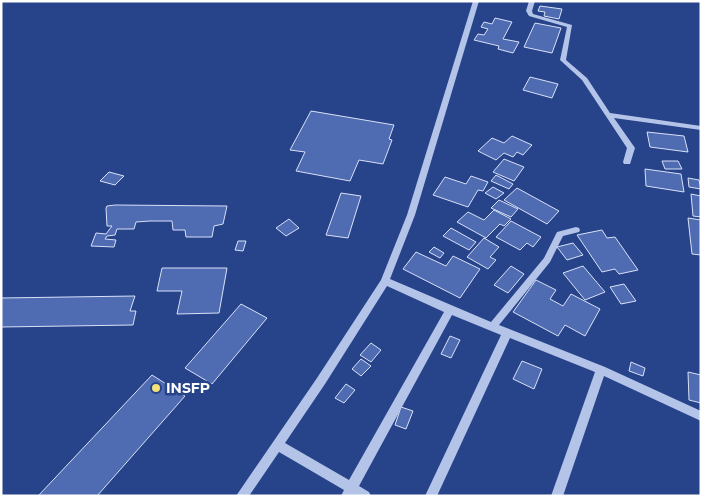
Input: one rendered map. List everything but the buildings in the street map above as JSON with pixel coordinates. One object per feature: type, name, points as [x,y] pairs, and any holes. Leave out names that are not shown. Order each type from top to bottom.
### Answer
[{"type":"street","points":[[242,496],[385,281],[411,214],[476,1]]},
{"type":"street","points":[[532,1],[529,12],[535,18],[570,26],[563,60],[585,79],[631,148],[627,162]]},
{"type":"street","points":[[608,115],[701,128]]},
{"type":"street","points":[[493,326],[547,260],[560,234],[576,230]]},
{"type":"street","points":[[385,281],[450,310],[601,370],[701,416]]},
{"type":"street","points":[[349,492],[450,310]]},
{"type":"street","points":[[431,496],[507,332]]},
{"type":"street","points":[[557,496],[601,370]]},
{"type":"street","points":[[277,445],[349,492],[365,496]]},
{"type":"place","name":"INSFP","points":[[156,388]]}]
